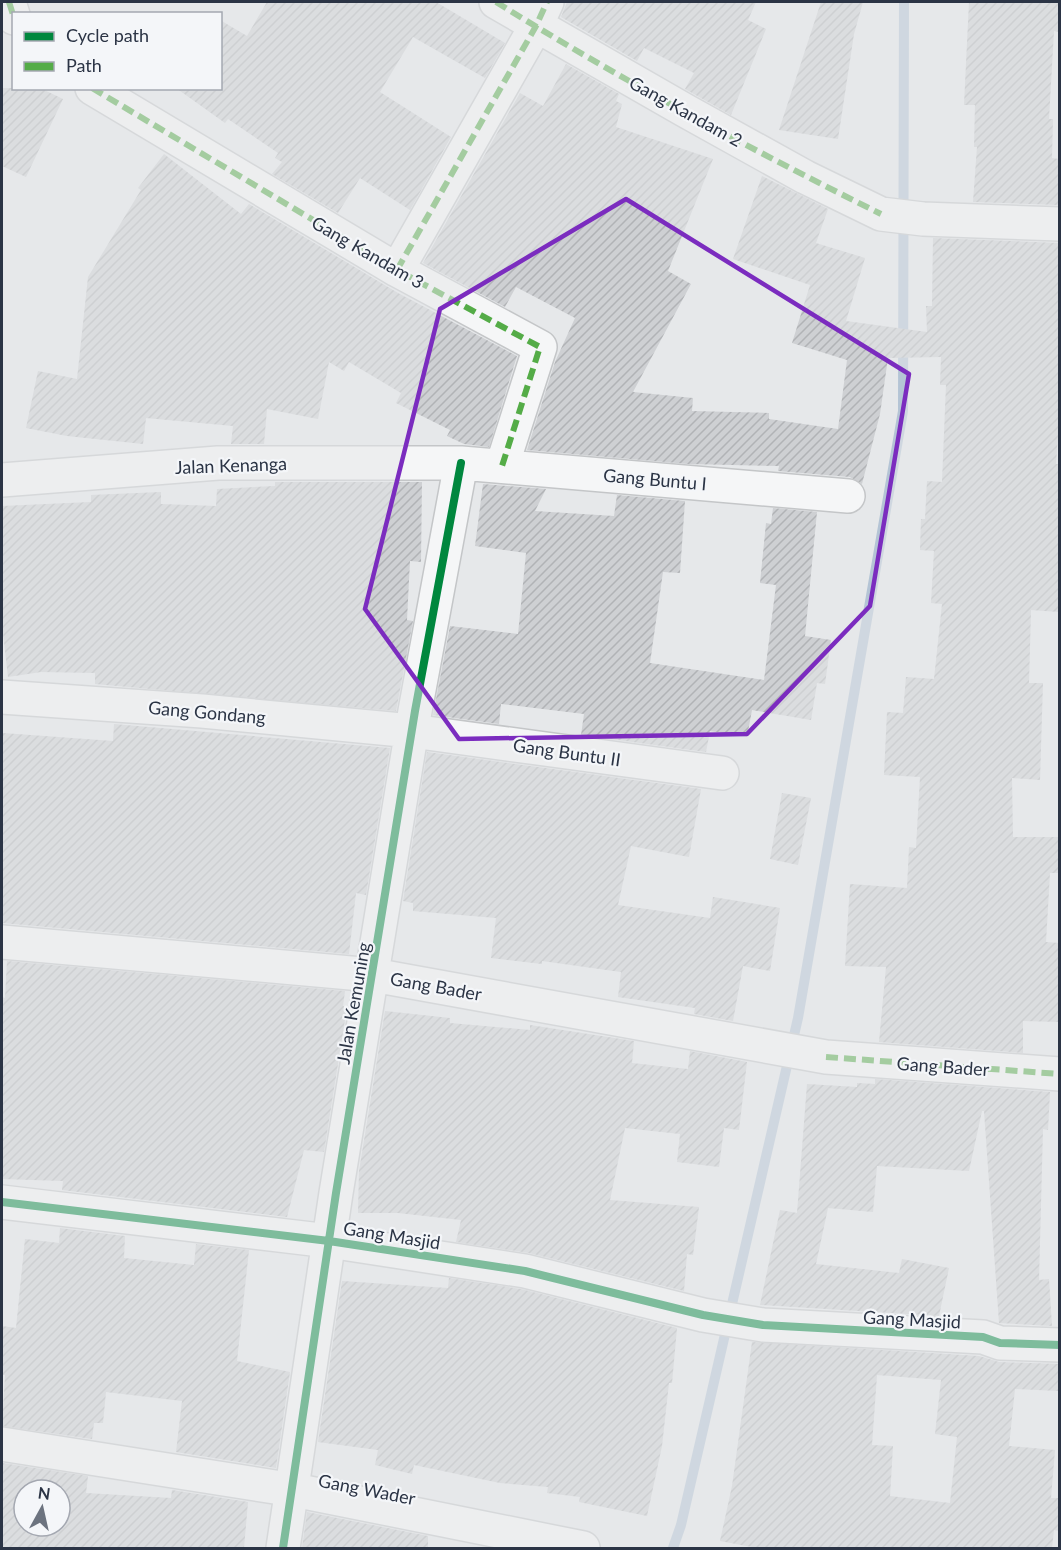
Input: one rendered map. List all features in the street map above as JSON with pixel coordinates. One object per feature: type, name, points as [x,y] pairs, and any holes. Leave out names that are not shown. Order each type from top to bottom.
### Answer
[{"type":"street","name":"Gang Kandam 2","points":[[496,2],[541,14],[805,177],[881,214],[923,219],[1059,224]]},
{"type":"street","points":[[397,270],[541,14]]},
{"type":"street","name":"Gang Kandam 3","points":[[95,90],[397,270],[540,347],[502,466]]},
{"type":"street","name":"Jalan Kenanga","points":[[2,480],[218,463],[461,463]]},
{"type":"street","name":"Gang Buntu I","points":[[461,463],[848,496]]},
{"type":"street","name":"Jalan Kemuning","points":[[283,1548],[294,1490],[329,1241],[412,731],[461,463]]},
{"type":"street","name":"Gang Gondang","points":[[2,697],[202,711],[412,731]]},
{"type":"street","name":"Gang Buntu II","points":[[412,731],[723,773]]},
{"type":"street","name":"Gang Bader","points":[[2,942],[373,975],[760,1043],[826,1057],[1059,1074]]},
{"type":"street","name":"Gang Masjid","points":[[2,1202],[329,1241],[525,1271],[703,1315],[763,1325],[983,1337],[1000,1343],[1059,1345]]},
{"type":"street","name":"Gang Wader","points":[[2,1444],[294,1490],[583,1548]]},
{"type":"highlighted area","points":[[626,199],[909,374],[870,606],[747,734],[459,739],[365,609],[440,309]]},
{"type":"building","points":[[267,2],[436,2],[505,43],[485,78],[413,37],[380,92],[451,137],[410,210],[360,178],[338,213],[272,174],[282,162],[275,158],[278,153],[228,119],[225,123],[179,90],[222,90],[222,21],[247,36]]},
{"type":"building","points":[[567,2],[756,2],[748,20],[766,29],[731,115],[685,89],[694,73],[644,48],[637,61],[561,17]]},
{"type":"building","points":[[821,2],[863,2],[854,34],[838,139],[779,130]]},
{"type":"building","points":[[969,2],[1059,2],[1059,32],[1054,31],[1049,119],[1053,119],[1052,158],[1059,159],[1059,205],[973,202],[977,147],[974,147],[975,105],[964,105]]},
{"type":"building","points":[[566,64],[619,94],[616,101],[622,104],[616,127],[713,159],[668,271],[691,284],[633,392],[693,398],[692,411],[769,413],[769,419],[838,429],[847,360],[792,343],[810,285],[733,259],[762,176],[828,209],[816,243],[865,258],[846,321],[927,332],[926,306],[932,306],[933,238],[1059,243],[1059,424],[1056,464],[1059,464],[1059,612],[1031,610],[1029,683],[1043,683],[1040,780],[1012,778],[1013,837],[1059,837],[1059,873],[1050,873],[1046,942],[1059,943],[1059,1022],[1023,1021],[1023,1053],[879,1042],[886,967],[845,966],[850,884],[907,888],[909,847],[916,848],[920,777],[884,775],[887,712],[903,713],[906,677],[934,679],[942,604],[931,603],[934,551],[920,550],[921,519],[925,519],[927,481],[942,482],[946,385],[940,385],[941,357],[888,358],[880,414],[862,484],[850,477],[778,471],[779,466],[688,464],[527,450],[555,362],[575,318],[516,287],[505,307],[423,263],[520,93],[543,106]]},
{"type":"building","points":[[2,88],[44,90],[63,99],[26,177],[2,166]]},
{"type":"building","points":[[164,154],[241,214],[249,204],[398,293],[517,356],[489,447],[464,444],[447,436],[450,430],[396,403],[401,393],[349,362],[344,371],[329,362],[318,419],[267,409],[264,444],[231,444],[233,426],[146,418],[143,444],[67,436],[26,428],[38,371],[77,379],[88,277],[141,190],[138,188]]},
{"type":"building","points":[[275,482],[422,482],[421,562],[410,561],[407,620],[413,621],[396,711],[95,684],[95,673],[41,672],[8,677],[2,625],[2,506],[91,502],[91,495],[161,492],[161,504],[216,506],[217,489],[275,486]]},
{"type":"building","points":[[483,484],[546,489],[535,511],[614,516],[617,495],[685,501],[680,573],[663,572],[650,663],[764,680],[776,585],[760,583],[766,523],[771,524],[773,508],[817,512],[805,636],[831,640],[825,684],[817,683],[811,720],[752,710],[747,737],[710,731],[706,752],[581,735],[584,714],[501,704],[499,724],[433,715],[450,626],[518,634],[526,553],[475,546]]},
{"type":"building","points":[[114,724],[390,748],[366,895],[356,893],[349,954],[2,923],[3,733],[113,741]]},
{"type":"building","points":[[427,752],[701,789],[689,857],[631,846],[618,905],[710,918],[713,897],[780,908],[770,971],[743,966],[733,1021],[694,1014],[695,1008],[618,997],[621,972],[542,961],[542,964],[491,958],[496,918],[413,911],[413,903],[403,901]]},
{"type":"building","points":[[782,793],[811,798],[798,865],[770,859]]},
{"type":"building","points":[[7,961],[345,991],[343,1006],[347,1007],[324,1152],[304,1150],[287,1217],[62,1190],[63,1181],[2,1179],[2,997],[5,998]]},
{"type":"building","points":[[385,1011],[450,1018],[450,1023],[530,1030],[530,1025],[634,1041],[632,1063],[688,1069],[690,1051],[747,1062],[739,1130],[724,1128],[719,1167],[677,1162],[680,1134],[625,1128],[610,1200],[699,1207],[693,1255],[687,1254],[684,1291],[529,1253],[456,1242],[461,1220],[398,1213],[358,1213],[359,1171]]},
{"type":"building","points":[[875,1079],[1050,1092],[1048,1130],[1043,1129],[1039,1280],[1049,1279],[1052,1326],[999,1323],[984,1111],[982,1111],[969,1171],[877,1166],[873,1212],[828,1208],[816,1264],[899,1273],[902,1259],[949,1268],[939,1316],[760,1305],[780,1210],[797,1213],[807,1084],[857,1087],[857,1083],[875,1084]]},
{"type":"building","points":[[60,1228],[125,1236],[124,1258],[194,1265],[196,1244],[249,1250],[237,1361],[290,1372],[276,1468],[176,1452],[182,1401],[106,1392],[103,1423],[94,1423],[92,1439],[2,1426],[5,1375],[2,1375],[2,1326],[16,1328],[25,1239],[59,1243]]},
{"type":"building","points":[[449,1278],[521,1289],[677,1328],[672,1383],[669,1383],[662,1446],[647,1516],[579,1502],[580,1497],[547,1493],[548,1487],[500,1483],[414,1465],[412,1474],[375,1465],[378,1450],[318,1442],[342,1281],[448,1288]]},
{"type":"building","points":[[752,1342],[979,1356],[999,1362],[1059,1364],[1059,1391],[1015,1389],[1009,1446],[1055,1450],[1051,1498],[1059,1498],[1059,1531],[1054,1530],[1052,1548],[757,1548],[720,1541],[732,1486]],"holes":[[[877,1375],[941,1380],[935,1434],[957,1437],[950,1503],[890,1496],[893,1446],[872,1445]]]},
{"type":"building","points":[[2,1463],[88,1476],[86,1493],[171,1498],[172,1490],[248,1502],[244,1548],[2,1548]]},
{"type":"building","points":[[307,1512],[428,1536],[428,1548],[302,1548]]},
{"type":"waterway","points":[[673,1548],[681,1525],[798,1018],[903,411],[904,2]]},
{"type":"marked path","points":[[9,2],[12,12]]},
{"type":"marked path","points":[[496,2],[686,112],[881,214]]},
{"type":"marked path","points":[[397,270],[536,26],[547,2]]},
{"type":"marked path","points":[[95,90],[397,270],[540,347],[502,466]]},
{"type":"marked path","points":[[826,1057],[1060,1074]]},
{"type":"cycle path","points":[[283,1548],[336,1193],[415,711],[461,463]]},
{"type":"cycle path","points":[[2,1202],[329,1241],[525,1271],[703,1315],[763,1325],[983,1337],[1000,1343],[1060,1345]]}]
